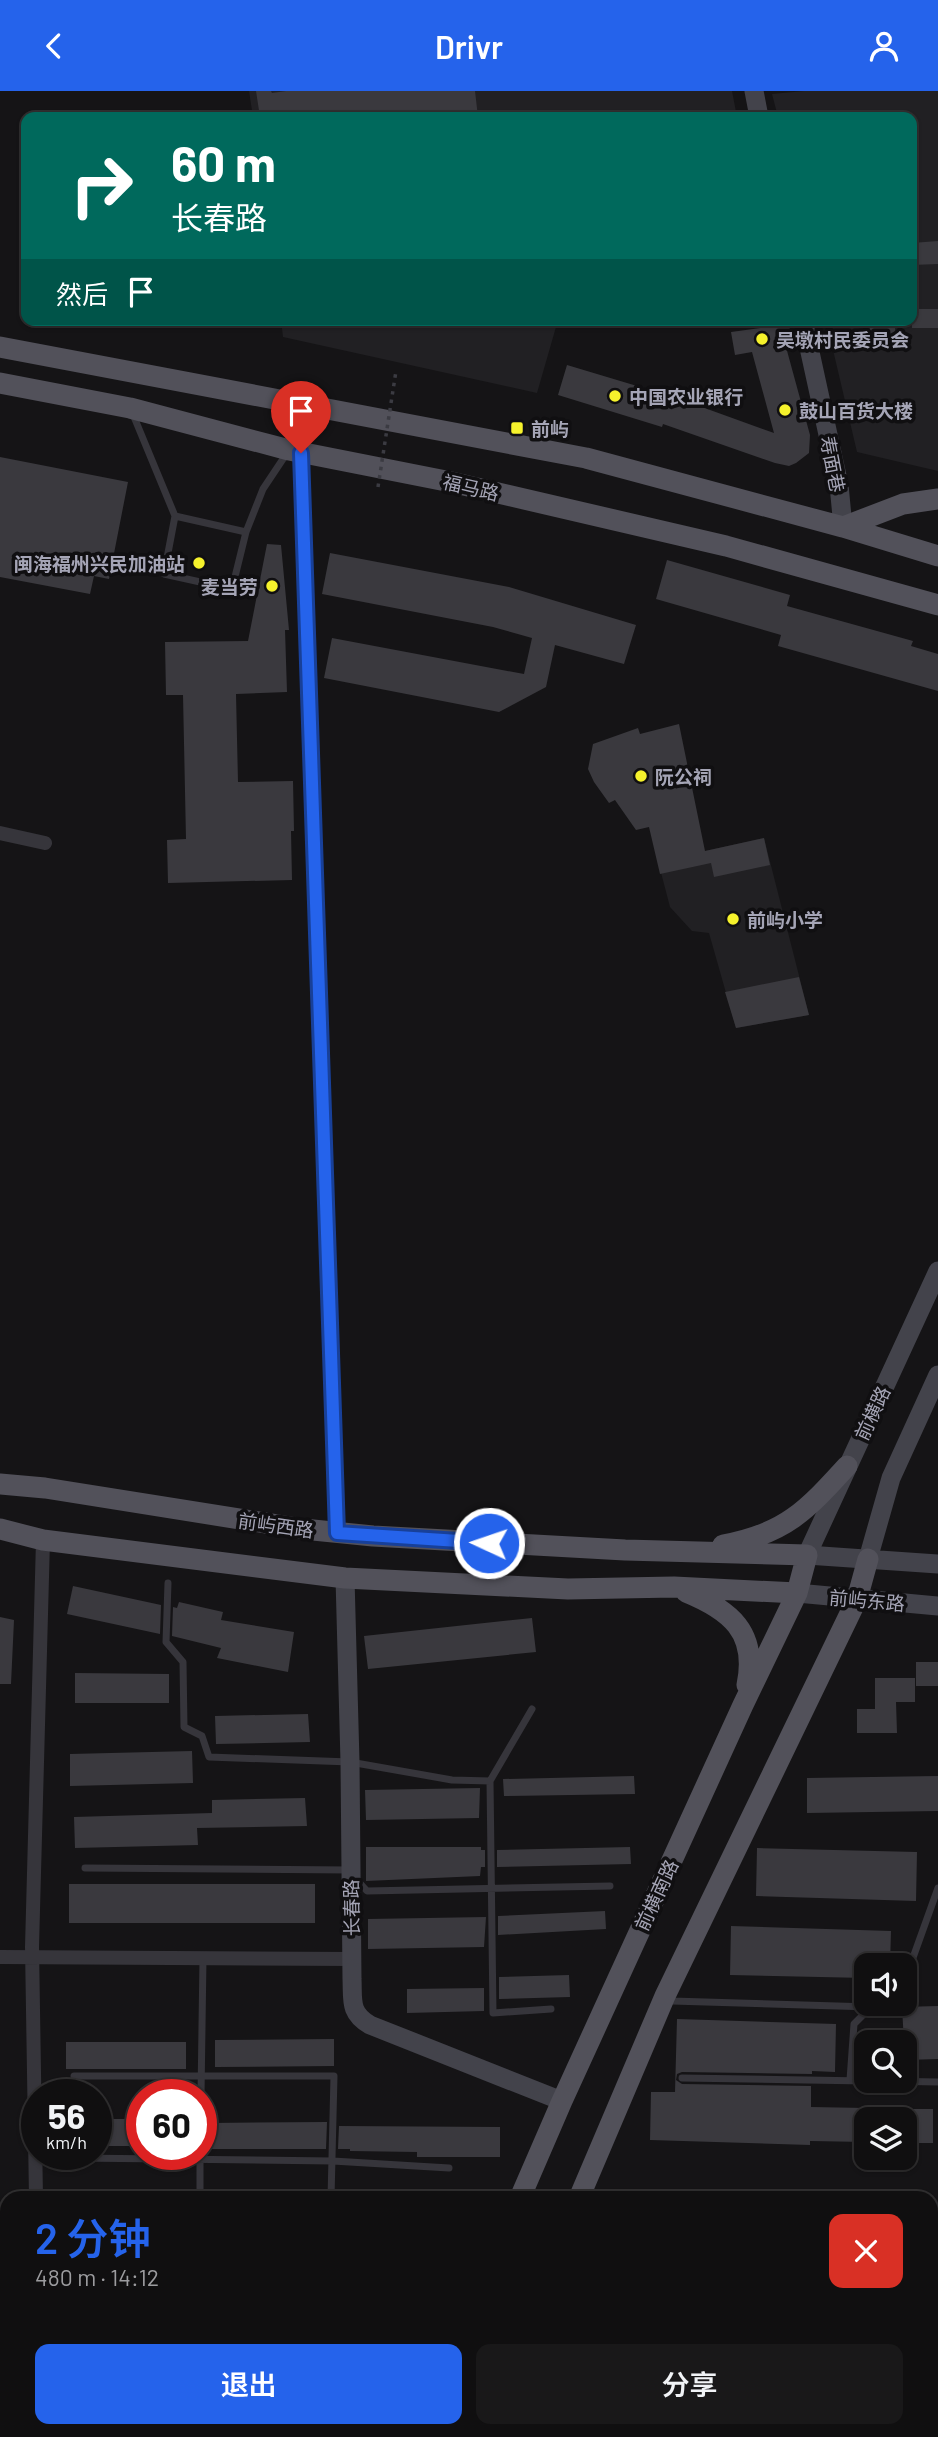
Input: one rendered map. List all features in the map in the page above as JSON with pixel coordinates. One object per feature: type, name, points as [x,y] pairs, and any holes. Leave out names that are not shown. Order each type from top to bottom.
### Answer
[{"type":"main road","points":[[0,347],[586,458],[844,527],[938,556]]},
{"type":"main road","name":"福马路","points":[[0,383],[130,408],[295,451],[451,482],[699,540],[938,605]]},
{"type":"main road","points":[[844,527],[903,505],[938,499]]},
{"type":"main road","points":[[625,1550],[718,1546],[744,1541],[797,1517],[813,1504],[847,1466]]},
{"type":"main road","name":"前屿西路","points":[[0,1484],[45,1488],[337,1533],[625,1550],[807,1555]]},
{"type":"main road","points":[[0,1529],[43,1540],[345,1578],[568,1589],[674,1587],[797,1593]]},
{"type":"main road","name":"前横南路","points":[[523,2191],[743,1705],[797,1593],[807,1555]]},
{"type":"main road","points":[[582,2191],[666,1996],[857,1599],[869,1559]]},
{"type":"main road","points":[[674,1587],[704,1599],[721,1610],[738,1625],[745,1636],[750,1655],[743,1705]]},
{"type":"street","points":[[754,91],[758,112]]},
{"type":"street","name":"寿面巷","points":[[804,326],[839,485],[844,527]]},
{"type":"street","points":[[295,451],[337,1533]]},
{"type":"street","points":[[0,833],[45,843]]},
{"type":"street","name":"前横路","points":[[807,1555],[938,1271]]},
{"type":"street","points":[[869,1559],[891,1478],[938,1375]]},
{"type":"street","points":[[36,2191],[33,1957],[43,1540]]},
{"type":"street","name":"前屿东路","points":[[807,1555],[938,1564]]},
{"type":"street","name":"长春路","points":[[345,1578],[354,2008],[362,2020],[562,2101]]},
{"type":"street","name":"前屿东路","points":[[797,1593],[938,1606]]},
{"type":"street","points":[[0,1957],[352,1959]]},
{"type":"lane","points":[[130,408],[175,516],[164,574],[232,589],[246,532],[263,489],[295,451]]},
{"type":"lane","points":[[175,516],[246,532]]},
{"type":"lane","points":[[168,1583],[166,1642],[183,1662],[184,1727],[202,1736],[209,1757],[350,1762],[452,1780],[490,1781]]},
{"type":"lane","points":[[532,1709],[490,1781],[493,2013],[551,2009]]},
{"type":"lane","points":[[85,1868],[350,1870],[367,1891],[611,1886]]},
{"type":"lane","points":[[915,1953],[938,1888]]},
{"type":"lane","points":[[201,2076],[203,1958]]},
{"type":"lane","points":[[666,1996],[672,2001],[854,2005]]},
{"type":"lane","points":[[850,2080],[854,2024],[862,2016]]},
{"type":"lane","points":[[74,2076],[334,2076],[331,2191]]},
{"type":"lane","points":[[682,2078],[854,2080]]},
{"type":"lane","points":[[917,2081],[938,2081]]},
{"type":"lane","points":[[217,2158],[449,2168]]},
{"type":"lane","points":[[200,2170],[200,2191]]},
{"type":"path","points":[[378,487],[396,371]]},
{"type":"shaded area","points":[[249,91],[732,91],[736,112],[252,112]]},
{"type":"shaded area","points":[[804,91],[938,91],[938,471],[857,452],[827,326],[917,326],[917,112],[777,112],[772,94]]},
{"type":"shaded area","points":[[282,326],[556,326],[537,393],[283,337]]},
{"type":"shaded area","name":"前屿小学","points":[[652,838],[705,851],[764,838],[809,1015],[736,1028],[709,933],[692,931],[670,907]]},
{"type":"building","points":[[256,91],[475,91],[477,112],[259,112]]},
{"type":"building","points":[[938,241],[938,264],[917,265],[917,243]]},
{"type":"building","points":[[917,309],[938,309],[938,328],[912,328],[917,326]]},
{"type":"building","points":[[789,326],[792,346],[786,347],[810,435],[809,453],[796,463],[789,466],[775,463],[663,424],[662,427],[558,395],[567,365],[677,398],[774,433],[752,352],[735,355],[731,332]]},
{"type":"building","points":[[870,326],[895,326],[895,343],[870,343]]},
{"type":"building","points":[[0,457],[128,482],[109,579],[94,576],[90,594],[0,577]]},
{"type":"building","points":[[267,544],[281,545],[289,630],[285,630],[287,692],[236,694],[238,782],[293,781],[292,880],[168,883],[167,840],[186,839],[183,695],[166,695],[165,642],[248,641]]},
{"type":"building","points":[[330,553],[509,587],[636,625],[624,664],[555,645],[546,687],[499,712],[324,678],[332,638],[524,674],[532,638],[493,627],[322,594]]},
{"type":"building","points":[[667,560],[790,595],[787,606],[913,641],[911,646],[938,654],[938,691],[778,646],[781,635],[656,599]]},
{"type":"building","name":"阮公祠","points":[[679,724],[705,851],[764,838],[770,865],[714,877],[711,863],[660,874],[649,827],[636,830],[615,800],[609,803],[594,782],[588,769],[593,744],[638,728],[640,734]]},
{"type":"building","points":[[799,977],[809,1015],[736,1028],[725,992]]},
{"type":"building","points":[[73,1586],[161,1605],[160,1634],[67,1614]]},
{"type":"building","points":[[179,1602],[223,1612],[221,1620],[294,1632],[288,1672],[217,1658],[221,1648],[172,1636],[173,1607],[177,1608]]},
{"type":"building","points":[[0,1617],[14,1620],[11,1684],[0,1684]]},
{"type":"building","points":[[532,1618],[536,1652],[368,1669],[364,1636]]},
{"type":"building","points":[[916,1662],[938,1662],[938,1686],[916,1686]]},
{"type":"building","points":[[75,1673],[169,1674],[169,1703],[75,1703]]},
{"type":"building","points":[[875,1678],[915,1678],[915,1702],[896,1702],[897,1733],[857,1733],[857,1709],[875,1709]]},
{"type":"building","points":[[308,1714],[310,1742],[216,1744],[215,1716]]},
{"type":"building","points":[[192,1751],[193,1783],[70,1786],[70,1754]]},
{"type":"building","points":[[634,1776],[635,1794],[504,1796],[503,1779]]},
{"type":"building","points":[[938,1776],[938,1811],[807,1813],[807,1778]]},
{"type":"building","points":[[480,1788],[479,1818],[366,1820],[365,1790]]},
{"type":"building","points":[[305,1798],[307,1826],[197,1828],[198,1845],[75,1848],[74,1817],[212,1813],[212,1800]]},
{"type":"building","points":[[366,1847],[481,1847],[481,1850],[485,1850],[485,1867],[481,1867],[480,1876],[366,1881]]},
{"type":"building","points":[[630,1847],[631,1864],[497,1867],[497,1850]]},
{"type":"building","points":[[757,1848],[917,1852],[916,1901],[756,1896]]},
{"type":"building","points":[[69,1884],[315,1884],[315,1923],[69,1923]]},
{"type":"building","points":[[605,1911],[606,1929],[498,1935],[498,1916]]},
{"type":"building","points":[[486,1917],[484,1947],[368,1949],[368,1919]]},
{"type":"building","points":[[731,1926],[891,1931],[890,1953],[854,1953],[854,1978],[730,1975]]},
{"type":"building","points":[[569,1975],[570,1997],[499,1999],[499,1977]]},
{"type":"building","points":[[484,1988],[484,2011],[407,2013],[407,1989]]},
{"type":"building","points":[[938,2006],[938,2059],[917,2060],[917,2030],[903,2030],[903,2016],[917,2016],[917,2007]]},
{"type":"building","points":[[677,2019],[836,2024],[835,2072],[682,2072],[677,2074],[676,2080],[682,2084],[811,2086],[811,2107],[854,2108],[854,2142],[810,2141],[810,2145],[650,2140],[651,2092],[675,2092]]},
{"type":"building","points":[[334,2039],[334,2066],[215,2067],[215,2040]]},
{"type":"building","points":[[66,2042],[186,2042],[186,2069],[66,2069]]},
{"type":"building","points":[[917,2109],[933,2109],[933,2143],[917,2143]]},
{"type":"building","points":[[112,2119],[126,2119],[126,2146],[112,2146]]},
{"type":"building","points":[[327,2122],[326,2149],[217,2149],[217,2123]]},
{"type":"building","points":[[339,2126],[500,2127],[500,2157],[417,2157],[417,2152],[338,2149]]},
{"type":"place","name":"吴墩村民委员会","points":[[762,339]]},
{"type":"place","name":"中国农业银行","points":[[615,396]]},
{"type":"place","name":"鼓山百货大楼","points":[[785,410]]},
{"type":"place","name":"前屿","points":[[517,428]]},
{"type":"place","name":"闽海福州兴民加油站","points":[[199,563]]},
{"type":"place","name":"麦当劳","points":[[272,586]]},
{"type":"place","name":"阮公祠","points":[[641,776]]},
{"type":"place","name":"前屿小学","points":[[733,919]]},
{"type":"route","points":[[301,453],[337,1533],[489,1543]]}]
